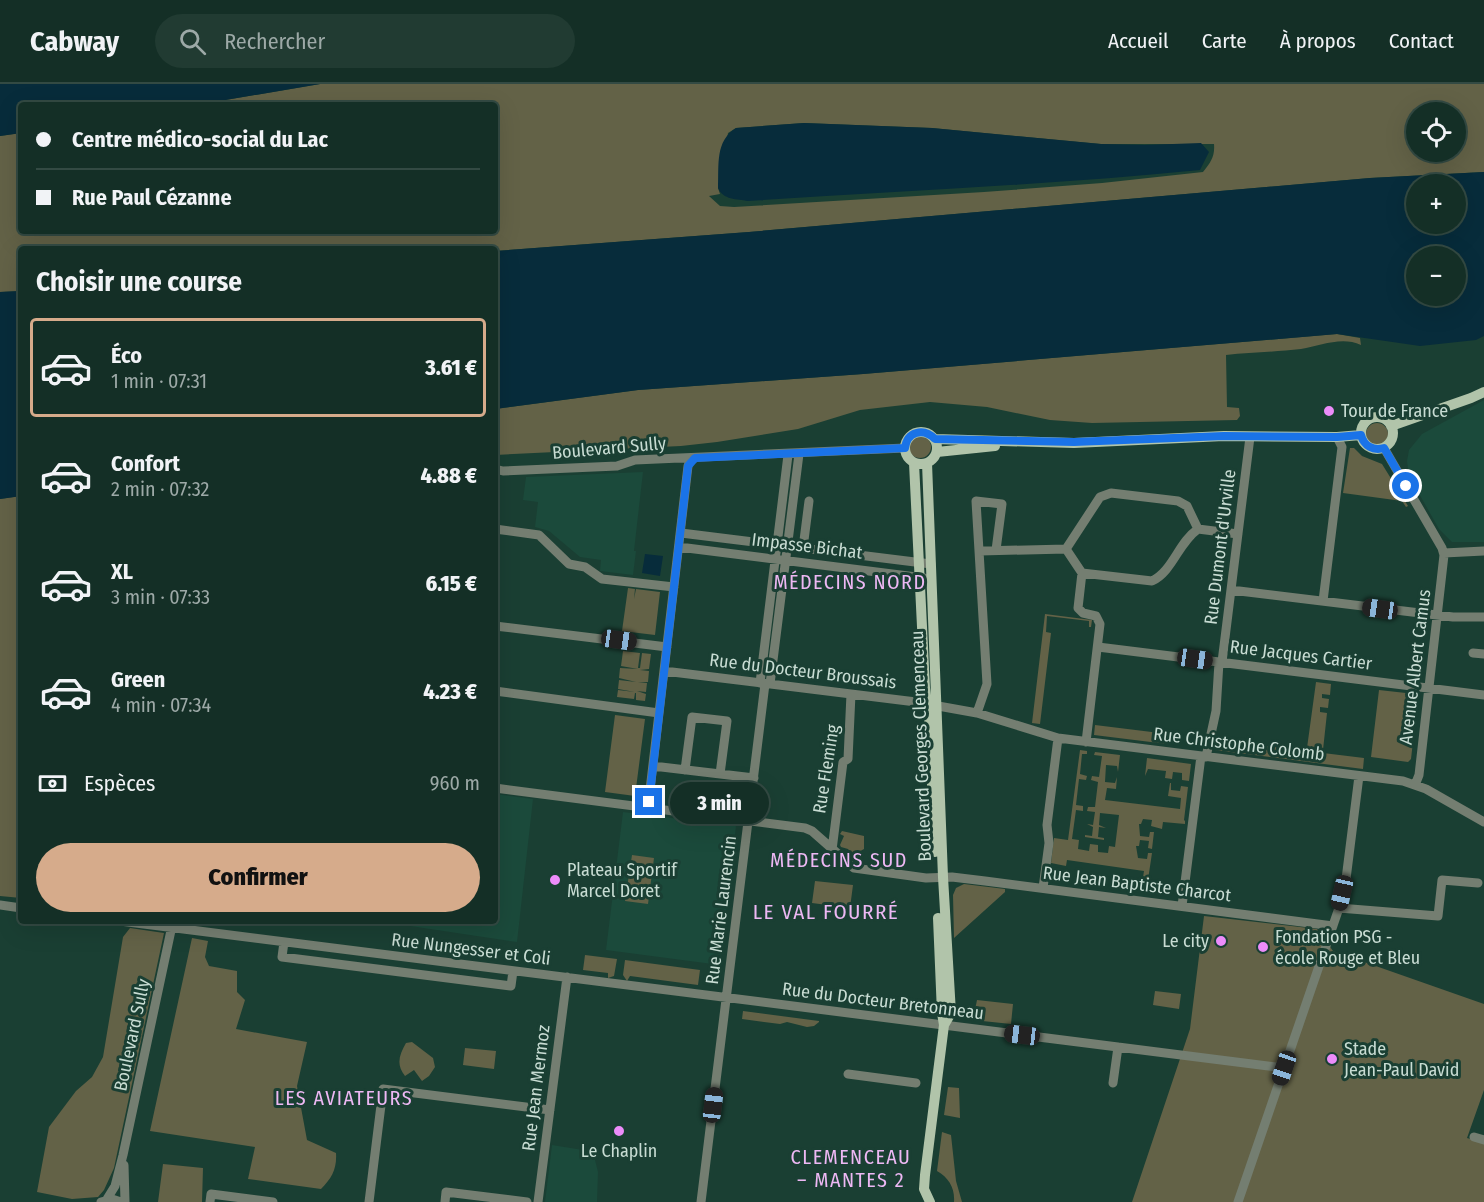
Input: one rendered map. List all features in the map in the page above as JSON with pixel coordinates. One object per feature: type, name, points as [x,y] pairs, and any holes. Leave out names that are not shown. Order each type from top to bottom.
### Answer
[{"type":"main road","points":[[1391,426],[1484,392]]},
{"type":"main road","points":[[1373,418],[1383,419],[1391,426],[1393,431],[1391,441],[1384,448],[1369,447],[1362,440],[1364,424],[1373,418]]},
{"type":"main road","points":[[935,439],[937,452],[935,458],[927,464],[914,463],[908,458],[905,448],[908,438],[916,432],[927,432],[935,439],[1052,442]]},
{"type":"main road","points":[[937,452],[1052,442],[1361,435]]},
{"type":"main road","name":"Boulevard Georges Clemenceau","points":[[914,463],[920,578],[932,705]]},
{"type":"main road","name":"Boulevard Georges Clemenceau","points":[[927,464],[932,579],[932,705],[944,1025],[925,1175],[924,1189],[930,1202]]},
{"type":"street","name":"Rue Dumont d'Urville","points":[[1182,906],[1204,757],[1216,711],[1250,437]]},
{"type":"street","points":[[1323,601],[1342,447],[1337,437]]},
{"type":"street","name":"Boulevard Sully","points":[[498,470],[617,466],[635,460],[905,448]]},
{"type":"street","points":[[1384,448],[1444,553],[1484,551]]},
{"type":"street","points":[[765,684],[786,560],[799,454]]},
{"type":"street","points":[[765,684],[775,559],[788,455]]},
{"type":"street","points":[[648,807],[688,466],[695,458]]},
{"type":"street","points":[[1066,549],[1100,497],[1111,493],[1178,501],[1187,506],[1198,529]]},
{"type":"street","points":[[803,548],[810,501]]},
{"type":"street","points":[[977,713],[987,684],[976,501],[1002,504],[996,550]]},
{"type":"street","points":[[498,529],[539,535],[569,564],[588,569],[604,579],[674,587]]},
{"type":"street","points":[[1082,573],[1152,581],[1161,576],[1190,535],[1198,529],[1238,534]]},
{"type":"street","name":"Impasse Bichat","points":[[681,533],[931,564]]},
{"type":"street","name":"Impasse Bichat","points":[[679,547],[932,579]]},
{"type":"street","points":[[980,551],[1066,549]]},
{"type":"street","points":[[1066,549],[1082,573],[1078,608],[1083,613],[1096,616],[1099,621],[1086,742]]},
{"type":"street","name":"Avenue Albert Camus","points":[[1415,785],[1419,774],[1444,553]]},
{"type":"street","points":[[1231,590],[1438,615],[1484,617]]},
{"type":"street","points":[[498,626],[667,647]]},
{"type":"street","name":"Rue Jacques Cartier","points":[[1098,647],[1484,695]]},
{"type":"street","points":[[1473,653],[1484,654]]},
{"type":"street","name":"Rue du Docteur Broussais","points":[[664,671],[851,694],[977,713]]},
{"type":"street","name":"Rue Marie Laurencin","points":[[701,1202],[765,684]]},
{"type":"street","points":[[498,691],[659,713]]},
{"type":"street","name":"Rue Fleming","points":[[832,850],[843,762],[848,759],[851,694]]},
{"type":"street","name":"Rue Christophe Colomb","points":[[977,713],[1058,738],[1415,785],[1484,822]]},
{"type":"street","points":[[685,770],[692,717],[727,721],[720,774]]},
{"type":"street","points":[[1043,888],[1049,843],[1047,825],[1058,738]]},
{"type":"street","points":[[653,766],[754,778]]},
{"type":"street","points":[[1239,1202],[1339,908],[1346,879],[1359,776]]},
{"type":"street","name":"Rue Jean Baptiste Charcot","points":[[498,788],[809,829],[854,868],[926,878],[1043,888],[1333,926]]},
{"type":"street","points":[[1339,908],[1437,916],[1442,880],[1478,883]]},
{"type":"street","points":[[0,905],[18,908]]},
{"type":"street","name":"Boulevard Sully","points":[[123,1155],[172,924]]},
{"type":"street","name":"Rue Nungesser et Coli","points":[[172,924],[284,942],[727,997]]},
{"type":"street","points":[[284,942],[282,957],[511,986],[513,970]]},
{"type":"street","name":"Rue Jean Mermoz","points":[[538,1202],[567,977]]},
{"type":"street","name":"Rue du Docteur Bretonneau","points":[[727,997],[1284,1068]]},
{"type":"street","points":[[1113,1083],[1118,1047]]},
{"type":"street","points":[[848,1074],[916,1083]]},
{"type":"street","points":[[369,1202],[383,1089],[550,1110]]},
{"type":"street","points":[[1474,1137],[1484,1140]]},
{"type":"street","points":[[104,1201],[115,1186],[123,1155]]},
{"type":"street","points":[[104,1201],[123,1202],[123,1155]]},
{"type":"street","points":[[445,1202],[446,1192],[527,1202]]},
{"type":"street","points":[[210,1202],[212,1194],[273,1202]]},
{"type":"shaded area","points":[[320,84],[1484,84],[1484,172],[1406,174],[1406,176],[749,232],[498,251],[498,246],[18,246],[18,291],[0,292],[0,136],[18,133],[18,234],[498,234],[498,102],[214,102]],"holes":[[[804,123],[932,128],[1101,144],[1214,144],[1214,152],[1203,172],[1102,183],[734,207],[720,206],[709,196],[720,194],[718,188],[728,133],[736,128]]]},
{"type":"shaded area","points":[[1337,334],[1360,338],[1361,345],[1346,341],[1331,342],[1301,349],[1226,355],[1227,407],[1239,408],[1240,416],[1237,420],[1092,423],[1050,420],[987,407],[930,402],[860,410],[798,429],[717,442],[681,446],[498,455],[498,409],[638,390],[863,374]]},
{"type":"shaded area","points":[[1484,400],[1484,542],[1452,542],[1439,529],[1409,476],[1407,461],[1409,450],[1422,434]]},
{"type":"shaded area","points":[[1373,423],[1381,423],[1388,430],[1388,438],[1381,445],[1373,445],[1366,438],[1366,430]]},
{"type":"shaded area","points":[[916,436],[924,436],[931,443],[931,451],[924,458],[916,458],[909,451],[909,443]]},
{"type":"shaded area","points":[[1350,448],[1382,464],[1408,506],[1406,507],[1402,501],[1343,493]]},
{"type":"shaded area","points":[[643,472],[633,575],[600,571],[601,560],[580,557],[549,531],[535,527],[538,502],[523,500],[526,477]]},
{"type":"shaded area","points":[[18,496],[18,898],[0,896],[0,499]]},
{"type":"shaded area","points":[[628,588],[635,589],[634,599],[636,589],[660,592],[655,635],[622,631]]},
{"type":"shaded area","points":[[1045,614],[1092,620],[1091,627],[1089,627],[1089,621],[1047,616],[1046,632],[1051,633],[1040,724],[1032,723]]},
{"type":"shaded area","points":[[623,651],[640,653],[638,668],[640,668],[642,653],[651,654],[649,669],[640,670],[649,671],[648,682],[638,682],[647,683],[646,692],[637,691],[646,694],[645,701],[636,700],[636,693],[634,699],[617,697],[618,690],[635,692],[618,689],[619,680],[636,682],[619,678],[620,668],[638,669],[621,666]]},
{"type":"shaded area","points":[[1316,682],[1331,684],[1330,695],[1322,694],[1322,698],[1329,699],[1328,708],[1320,707],[1320,712],[1327,713],[1323,750],[1307,748]]},
{"type":"shaded area","points":[[1379,690],[1415,694],[1418,697],[1411,759],[1408,762],[1371,757]]},
{"type":"shaded area","points":[[615,715],[645,719],[635,796],[605,792]]},
{"type":"shaded area","points":[[1095,725],[1168,734],[1167,744],[1094,735]]},
{"type":"shaded area","points":[[1216,740],[1364,758],[1363,769],[1215,750]]},
{"type":"shaded area","points":[[1080,750],[1087,751],[1087,754],[1082,754],[1080,774],[1087,776],[1086,780],[1079,779],[1076,805],[1083,806],[1083,811],[1076,810],[1072,839],[1079,840],[1078,849],[1089,851],[1090,844],[1098,845],[1098,852],[1108,853],[1109,846],[1115,847],[1119,815],[1100,813],[1099,825],[1106,828],[1099,827],[1098,837],[1104,840],[1085,837],[1085,835],[1092,836],[1093,827],[1087,824],[1093,825],[1095,812],[1087,811],[1088,807],[1095,807],[1098,782],[1091,780],[1092,776],[1099,777],[1102,756],[1094,755],[1095,752],[1120,755],[1118,772],[1117,766],[1106,765],[1105,782],[1115,783],[1117,777],[1116,789],[1107,788],[1105,800],[1180,809],[1181,798],[1168,796],[1170,783],[1171,790],[1180,791],[1181,786],[1188,787],[1185,824],[1163,822],[1162,829],[1151,826],[1152,820],[1143,819],[1139,824],[1140,836],[1149,837],[1150,832],[1154,832],[1152,849],[1148,848],[1149,841],[1140,840],[1139,846],[1136,846],[1138,858],[1147,859],[1148,853],[1152,853],[1146,893],[1136,891],[1137,884],[1142,884],[1144,871],[1067,860],[1066,866],[1051,863],[1054,838],[1068,840]]},
{"type":"shaded area","points":[[1147,758],[1191,764],[1189,781],[1182,780],[1182,773],[1173,772],[1172,779],[1165,778],[1166,771],[1148,769],[1145,776]]},
{"type":"shaded area","points":[[498,794],[533,799],[517,942],[397,924],[498,924]]},
{"type":"shaded area","points":[[623,812],[736,826],[720,965],[606,950]]},
{"type":"shaded area","points":[[842,831],[864,836],[864,849],[853,855],[848,849],[841,847],[844,836],[840,834]]},
{"type":"shaded area","points":[[632,855],[654,858],[648,904],[625,901]]},
{"type":"shaded area","points":[[815,881],[853,885],[850,908],[812,903]]},
{"type":"shaded area","points":[[964,884],[1005,889],[1005,892],[954,938],[953,895],[956,888]]},
{"type":"shaded area","name":"Stade Jean-Paul David","points":[[1204,916],[1317,929],[1333,951],[1484,1004],[1484,1090],[1467,1138],[1484,1143],[1484,1202],[1132,1202],[1190,1029]]},
{"type":"shaded area","points":[[130,928],[164,933],[114,1168],[104,1190],[98,1197],[72,1199],[37,1192],[49,1127],[76,1091],[92,1077],[103,1057],[123,937]]},
{"type":"shaded area","points":[[192,938],[208,941],[205,957],[209,966],[237,971],[237,992],[245,1000],[236,1029],[307,1042],[297,1086],[307,1140],[336,1153],[333,1173],[321,1189],[248,1179],[255,1147],[150,1131]]},
{"type":"shaded area","points":[[585,955],[617,959],[614,976],[608,978],[608,973],[583,970]]},
{"type":"shaded area","points":[[625,960],[700,970],[698,985],[630,976],[627,981],[623,975]]},
{"type":"shaded area","points":[[1155,991],[1181,994],[1179,1009],[1153,1005]]},
{"type":"shaded area","points":[[977,1000],[1013,1004],[1011,1024],[973,1020]]},
{"type":"shaded area","points":[[743,1011],[819,1022],[807,1027],[787,1022],[780,1024],[742,1019]]},
{"type":"shaded area","points":[[412,1042],[433,1058],[435,1067],[422,1081],[414,1070],[405,1076],[400,1068],[400,1060],[406,1043]]},
{"type":"shaded area","points":[[465,1048],[496,1051],[494,1069],[463,1065]]},
{"type":"shaded area","points":[[948,1087],[959,1088],[960,1118],[944,1115]]},
{"type":"shaded area","points":[[942,1132],[951,1135],[956,1181],[962,1202],[954,1202],[950,1184],[937,1171]]},
{"type":"shaded area","points":[[552,1145],[583,1150],[595,1160],[598,1172],[597,1202],[545,1202]]},
{"type":"shaded area","points":[[163,1164],[203,1168],[202,1202],[158,1202]]},
{"type":"water","points":[[0,84],[320,84],[214,102],[18,102],[18,133],[0,136]]},
{"type":"water","points":[[804,123],[932,128],[1101,144],[1201,143],[1209,152],[1200,170],[1144,175],[748,201],[731,198],[720,192],[718,188],[721,147],[729,133],[736,128]]},
{"type":"water","points":[[1484,172],[1484,336],[1476,340],[1420,346],[1337,334],[863,374],[638,390],[498,409],[498,251],[749,232],[1406,176],[1406,234],[1466,234],[1466,174],[1446,174]]},
{"type":"water","points":[[18,291],[18,496],[0,499],[0,292]]},
{"type":"water","points":[[645,554],[663,556],[660,576],[642,573]]},
{"type":"place","name":"Tour de France","points":[[1329,411]]},
{"type":"place","name":"Plateau Sportif Marcel Doret","points":[[555,880]]},
{"type":"place","name":"Le city","points":[[1221,941]]},
{"type":"place","name":"Fondation PSG - école Rouge et Bleu","points":[[1263,947]]},
{"type":"place","name":"Stade Jean-Paul David","points":[[1332,1059]]},
{"type":"place","name":"Le Chaplin","points":[[619,1131]]},
{"type":"district","name":"MÉDECINS NORD","points":[[850,582]]},
{"type":"district","name":"MÉDECINS SUD","points":[[839,860]]},
{"type":"district","name":"LE VAL FOURRÉ","points":[[826,912]]},
{"type":"district","name":"LES AVIATEURS","points":[[344,1098]]},
{"type":"district","name":"CLEMENCEAU – MANTES 2","points":[[851,1168]]},
{"type":"route","points":[[649,802],[688,466],[695,458],[905,448],[908,438],[916,432],[927,432],[935,439],[1052,442],[1224,436],[1347,437],[1361,435],[1362,440],[1369,447],[1384,448],[1406,486]]}]
